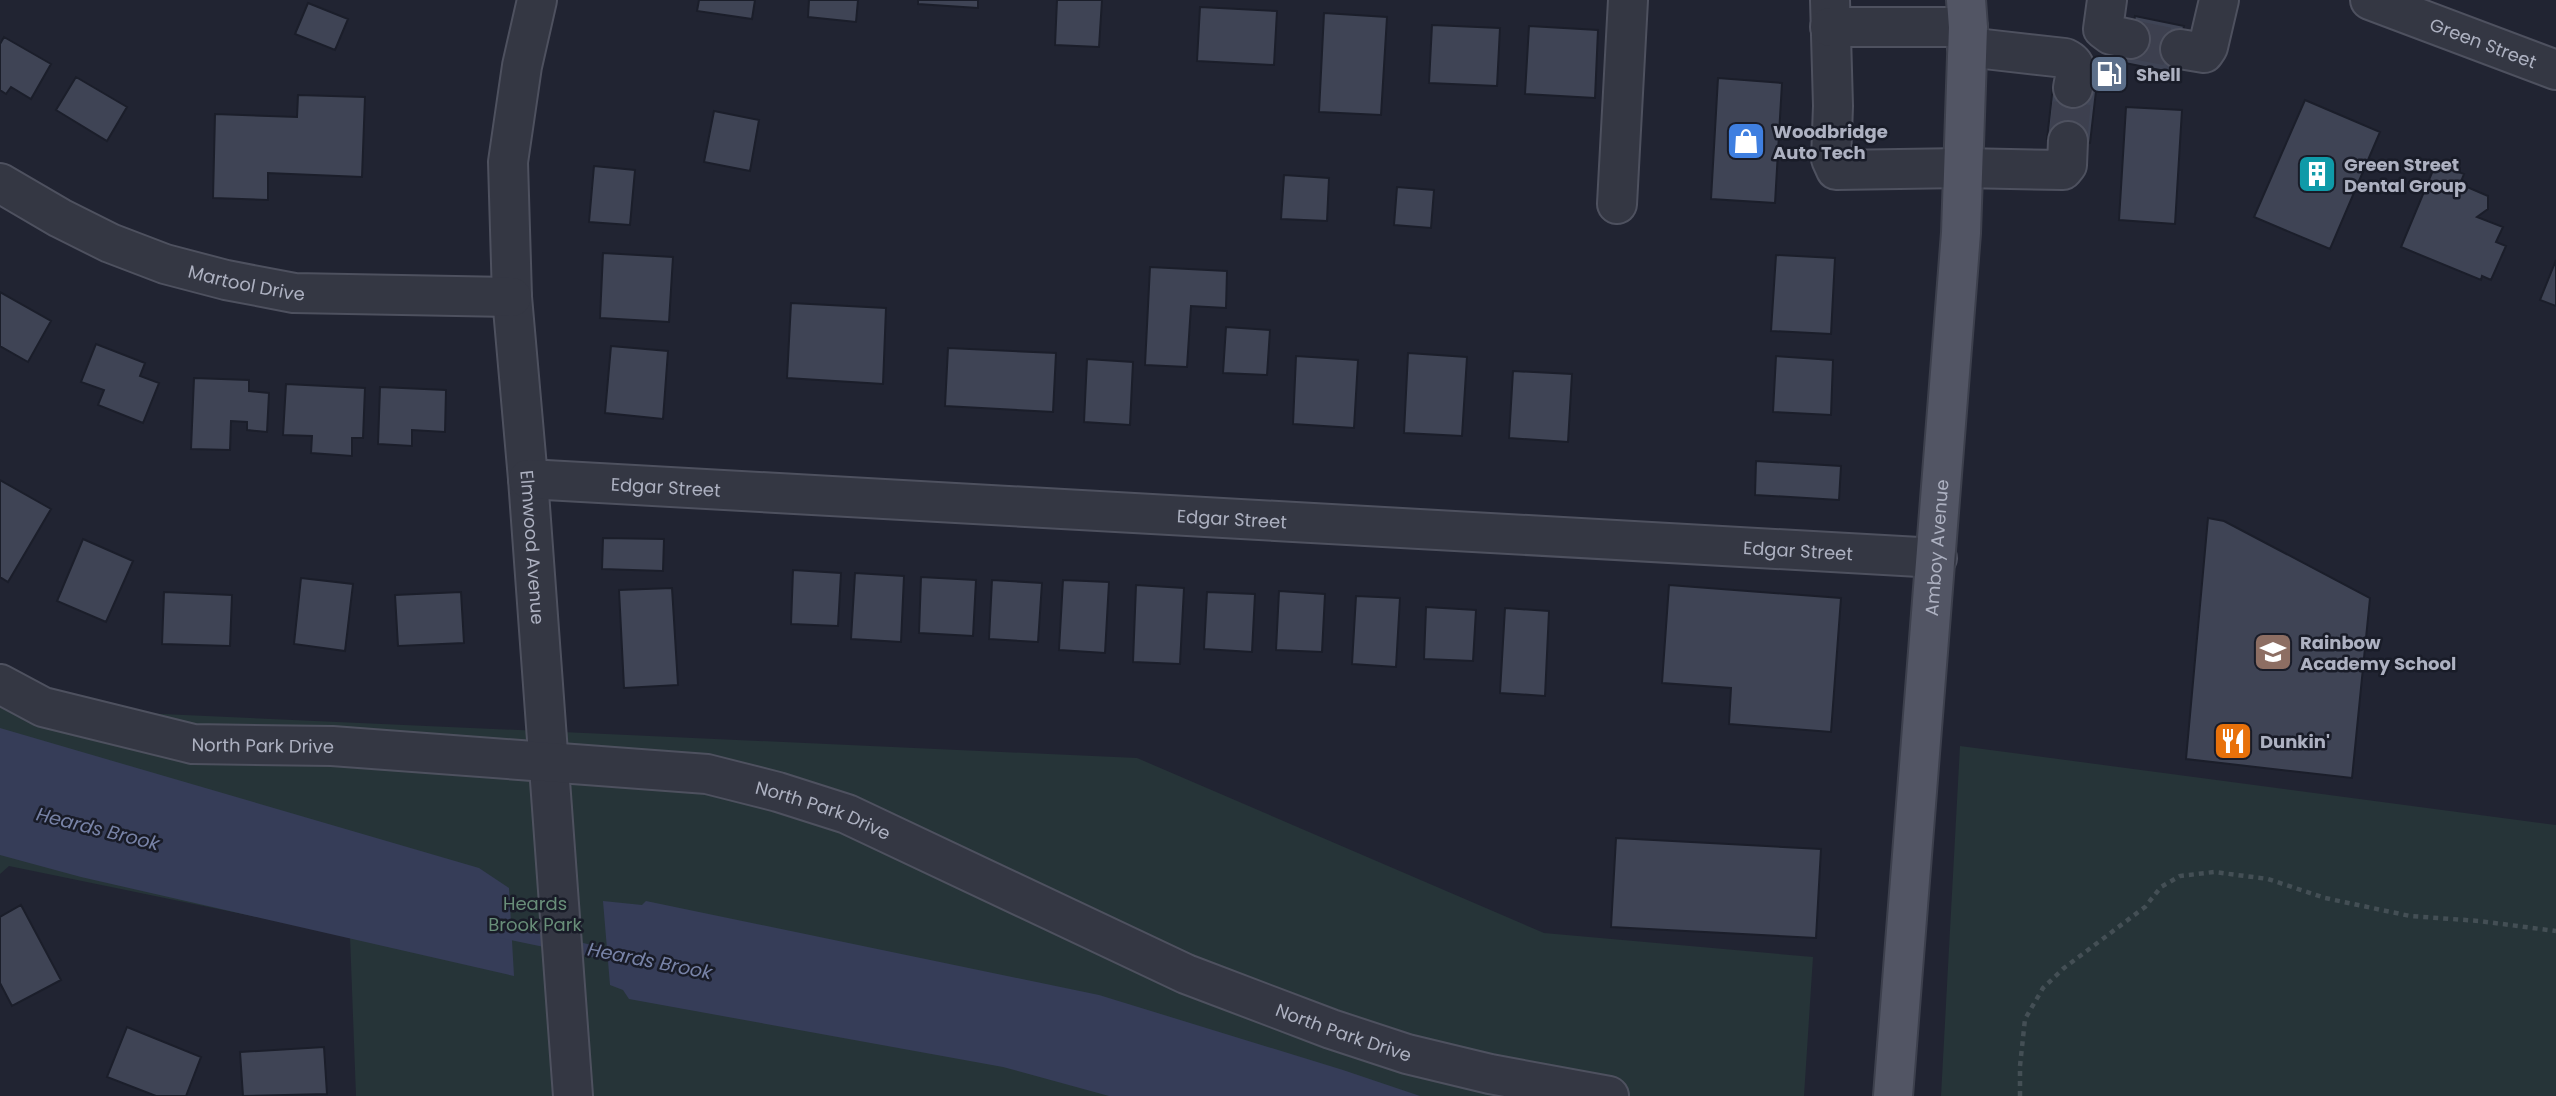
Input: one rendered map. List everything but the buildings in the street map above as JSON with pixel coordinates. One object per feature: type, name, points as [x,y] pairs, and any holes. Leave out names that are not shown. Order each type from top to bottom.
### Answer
[{"type":"main road","name":"Amboy Avenue","points":[[1893,1096],[1961,233],[1967,25]]},
{"type":"street","name":"Elmwood Avenue","points":[[537,0],[522,66],[508,162],[512,297],[573,1096]]},
{"type":"street","points":[[1617,204],[1628,0]]},
{"type":"street","points":[[2107,0],[2103,29],[2111,35],[2130,39]]},
{"type":"street","points":[[2179,49],[2204,52],[2208,47],[2218,0]]},
{"type":"street","name":"Green Street","points":[[2370,0],[2556,71]]},
{"type":"street","points":[[2068,141],[2067,165],[2063,170],[1836,170],[1831,159],[1833,106],[1830,14],[1967,25],[2073,62],[2076,68],[2073,88]]},
{"type":"street","name":"Martool Drive","points":[[0,183],[110,243],[165,264],[226,280],[294,293],[512,297]]},
{"type":"street","name":"Edgar Street","points":[[528,479],[1937,558]]},
{"type":"street","name":"North Park Drive","points":[[0,684],[43,707],[193,744],[332,747],[707,774],[778,792],[847,814],[1186,974],[1258,1003],[1407,1054],[1490,1074],[1609,1096]]},
{"type":"path","points":[[2020,1096],[2025,1019],[2043,988],[2064,968],[2145,907],[2161,887],[2180,876],[2214,872],[2268,879],[2325,898],[2410,916],[2556,931]]},
{"type":"green space","name":"Heards Brook Park","points":[[0,667],[74,710],[1137,758],[1544,933],[1813,957],[1804,1096],[356,1096],[350,936],[9,866],[0,874]]},
{"type":"green space","points":[[1960,746],[2556,825],[2556,1096],[1941,1096]]},
{"type":"water","points":[[0,728],[479,868],[509,888],[514,976],[81,877],[0,855]]},
{"type":"water","points":[[603,901],[642,905],[646,901],[1099,995],[1420,1096],[1109,1096],[1003,1067],[629,999],[623,990],[610,985]]},
{"type":"waterway","name":"Heards Brook","points":[[496,931],[621,957]]},
{"type":"tunnel","points":[[2130,39],[2180,49]]},
{"type":"tunnel","points":[[2068,141],[2073,88]]},
{"type":"place","name":"Shell","points":[[2109,74]]},
{"type":"place","name":"Woodbridge Auto Tech","points":[[1746,141]]},
{"type":"place","name":"Green Street Dental Group","points":[[2317,174]]},
{"type":"place","name":"Rainbow Academy School","points":[[2273,652]]},
{"type":"place","name":"Dunkin'","points":[[2233,741]]}]
